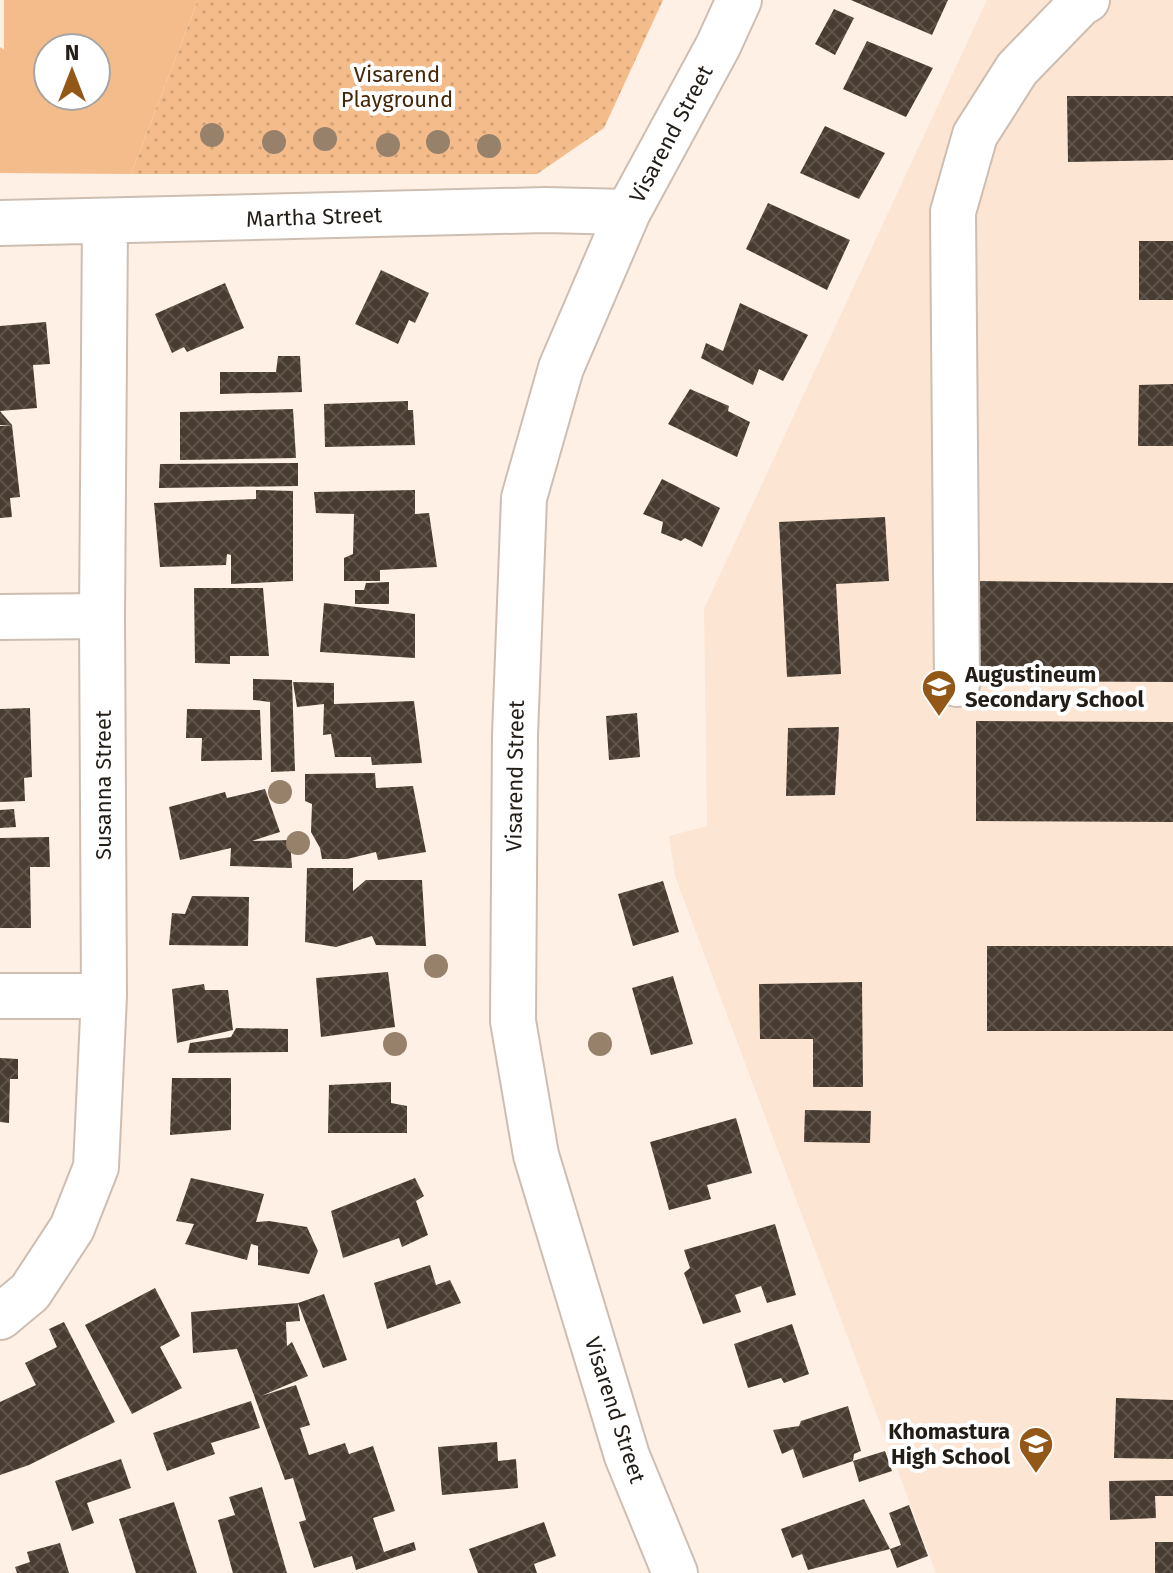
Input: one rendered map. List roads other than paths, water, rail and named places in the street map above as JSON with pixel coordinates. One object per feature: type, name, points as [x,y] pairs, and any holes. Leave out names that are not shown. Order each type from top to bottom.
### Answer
[{"type":"street","name":"Visarend Street","points":[[675,1573],[627,1456],[536,1155],[513,1021],[515,735],[524,498],[561,368],[628,212],[718,46],[739,0]]},
{"type":"street","points":[[957,684],[953,212],[975,135],[1017,69],[1087,0]]},
{"type":"street","name":"Martha Street","points":[[0,223],[545,210],[628,212]]},
{"type":"street","name":"Susanna Street","points":[[0,1317],[30,1292],[72,1228],[96,1167],[104,996],[102,616],[105,222]]},
{"type":"street","points":[[0,617],[102,616]]},
{"type":"street","points":[[0,996],[104,996]]},
{"type":"place","name":"Augustineum Secondary School","points":[[939,718]]},
{"type":"place","name":"Khomastura High School","points":[[1036,1475]]},
{"type":"park label","name":"Visarend Playground","points":[[397,86]]}]
